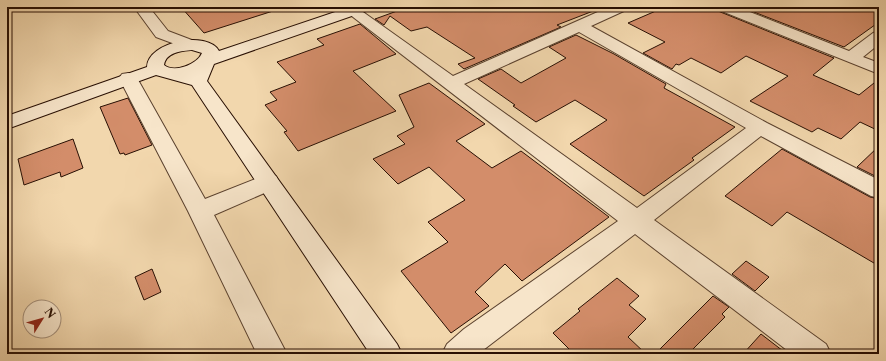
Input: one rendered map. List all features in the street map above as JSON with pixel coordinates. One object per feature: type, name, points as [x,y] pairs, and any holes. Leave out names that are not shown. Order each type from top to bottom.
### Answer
[{"type":"street","points":[[141,7],[162,34],[200,59],[268,182],[387,354]]},
{"type":"street","points":[[163,67],[161,54],[175,48],[200,59],[328,7]]},
{"type":"street","points":[[451,84],[621,7]]},
{"type":"street","points":[[724,7],[879,69]]},
{"type":"street","points":[[7,122],[128,78],[163,67],[200,59],[354,8],[451,84],[816,354]]},
{"type":"street","points":[[580,26],[760,127],[879,190]]},
{"type":"street","points":[[162,34],[163,67]]},
{"type":"street","points":[[851,58],[879,36]]},
{"type":"street","points":[[128,78],[206,209],[272,354]]},
{"type":"street","points":[[457,354],[474,339],[636,221],[760,127]]},
{"type":"street","points":[[206,209],[268,182]]},
{"type":"building","points":[[181,7],[272,7],[273,11],[204,33]]},
{"type":"building","points":[[408,7],[601,8],[557,25],[561,27],[464,69],[458,64],[475,58],[427,27],[411,31],[390,16],[384,25],[375,19]]},
{"type":"building","points":[[665,7],[716,7],[718,11],[834,58],[813,75],[859,95],[879,79],[879,131],[860,122],[841,139],[818,128],[812,132],[750,101],[788,76],[746,56],[721,73],[691,58],[679,65],[676,64],[672,69],[643,53],[665,42],[628,23]]},
{"type":"building","points":[[741,7],[879,7],[879,22],[844,47]]},
{"type":"building","points":[[360,24],[396,54],[353,71],[396,111],[298,151],[284,132],[287,131],[265,105],[277,100],[270,92],[296,82],[277,62],[324,45],[317,39]]},
{"type":"building","points":[[576,35],[614,54],[666,84],[664,88],[735,127],[692,158],[694,160],[644,196],[570,144],[607,120],[575,100],[536,122],[478,79],[501,69],[521,83],[566,58],[549,47]]},
{"type":"building","points":[[429,83],[485,124],[456,141],[492,168],[521,151],[609,217],[522,281],[505,264],[475,292],[489,306],[451,333],[401,271],[448,242],[428,222],[465,200],[429,167],[398,184],[373,159],[405,144],[397,136],[414,127],[399,95]]},
{"type":"building","points":[[128,98],[152,145],[125,155],[124,153],[120,154],[100,107]]},
{"type":"building","points":[[73,139],[83,168],[61,177],[60,172],[24,185],[18,159]]},
{"type":"building","points":[[879,146],[879,178],[857,167]]},
{"type":"building","points":[[782,149],[870,197],[879,199],[879,266],[787,212],[772,226],[725,196]]},
{"type":"building","points":[[746,261],[769,277],[755,291],[732,274]]},
{"type":"building","points":[[152,269],[161,292],[144,300],[135,277]]},
{"type":"building","points":[[617,278],[639,296],[629,305],[646,319],[628,337],[646,354],[574,354],[553,333],[580,311],[578,309]]},
{"type":"building","points":[[713,296],[729,307],[722,314],[725,317],[688,354],[655,354]]},
{"type":"building","points":[[761,334],[787,354],[743,354]]}]
